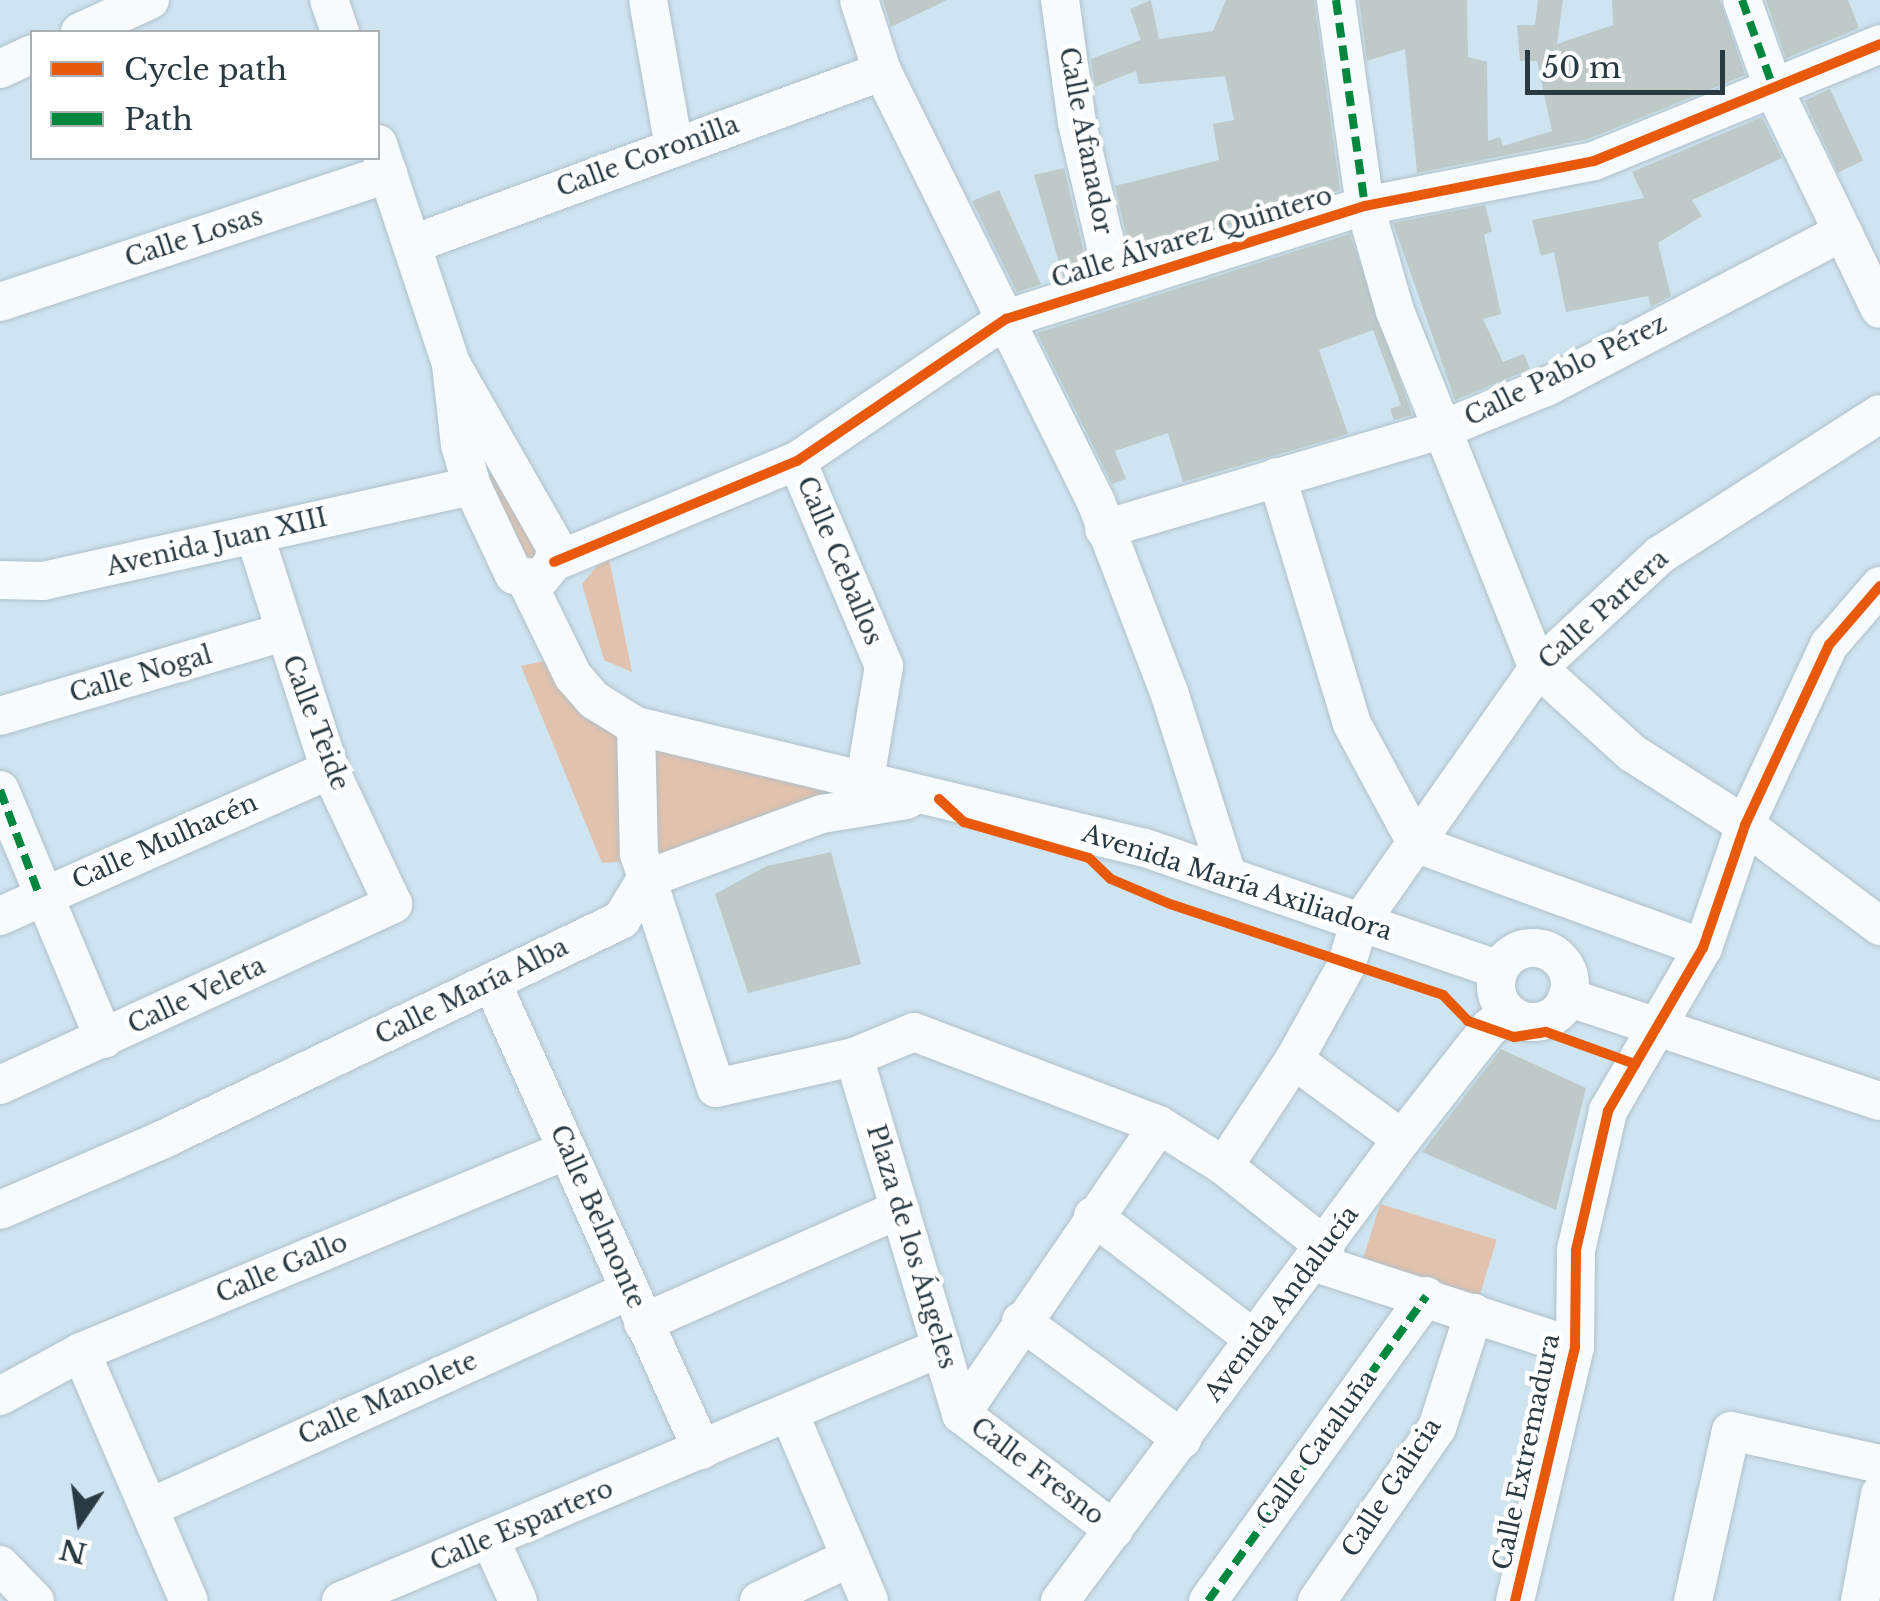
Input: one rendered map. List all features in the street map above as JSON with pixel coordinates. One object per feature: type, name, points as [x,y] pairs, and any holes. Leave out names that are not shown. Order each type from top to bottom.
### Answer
[{"type":"street","points":[[84,30],[150,0]]},
{"type":"street","points":[[328,0],[339,30]]},
{"type":"street","points":[[648,0],[674,148]]},
{"type":"street","points":[[858,0],[882,71],[1006,319],[1104,529],[1169,692],[1227,875]]},
{"type":"street","name":"Calle Afanador","points":[[1060,0],[1077,124],[1114,281]]},
{"type":"street","points":[[1336,0],[1365,206],[1395,312],[1538,668],[1632,753],[1744,825],[1880,926]]},
{"type":"street","points":[[1742,0],[1774,90],[1860,246],[1880,309]]},
{"type":"street","name":"Calle Álvarez Quintero","points":[[543,572],[797,460],[1006,319],[1114,281],[1365,206],[1594,161],[1880,44]]},
{"type":"street","points":[[0,69],[30,55]]},
{"type":"street","name":"Calle Coronilla","points":[[413,244],[882,71]]},
{"type":"street","points":[[382,159],[451,364],[486,522],[514,575],[543,572],[547,531],[474,461]]},
{"type":"street","name":"Calle Losas","points":[[0,302],[379,160]]},
{"type":"street","name":"Calle Pablo Pérez","points":[[1104,529],[1441,430],[1860,246]]},
{"type":"street","name":"Calle Partera","points":[[1224,1166],[1294,1060],[1346,966],[1359,924],[1538,668],[1660,556],[1880,414]]},
{"type":"street","name":"Calle Ceballos","points":[[797,460],[884,666],[865,780]]},
{"type":"street","name":"Avenida Juan XIII","points":[[0,580],[43,582],[432,494],[474,461]]},
{"type":"street","points":[[1277,477],[1352,724],[1416,844],[1703,948]]},
{"type":"street","points":[[432,494],[459,501],[486,522]]},
{"type":"street","name":"Calle Teide","points":[[255,536],[282,634],[330,770],[393,904]]},
{"type":"street","name":"Avenida María Axiliadora","points":[[543,572],[573,676],[594,700],[636,726],[718,749],[739,746],[940,800],[1105,837],[1227,875],[1499,970]]},
{"type":"street","name":"Avenida María Axiliadora","points":[[543,572],[586,655],[612,688],[676,720],[725,734],[739,746]]},
{"type":"street","name":"Calle Extremadura","points":[[1515,1601],[1575,1346],[1576,1250],[1608,1111],[1703,948],[1744,825],[1829,645],[1880,586]]},
{"type":"street","name":"Calle Nogal","points":[[0,716],[282,634]]},
{"type":"street","points":[[636,726],[640,854],[716,1088],[854,1058],[914,1032],[1159,1125],[1224,1166],[1320,1255],[1575,1346]]},
{"type":"street","name":"Calle Mulhacén","points":[[0,916],[330,770]]},
{"type":"street","points":[[0,790],[40,897],[104,1039]]},
{"type":"street","points":[[646,879],[822,814],[940,800]]},
{"type":"street","name":"Calle María Alba","points":[[0,1210],[621,920],[646,879]]},
{"type":"street","name":"Calle Veleta","points":[[0,1085],[393,904]]},
{"type":"street","points":[[1516,952],[1552,954],[1567,972],[1568,997],[1542,1021],[1509,1014],[1496,994],[1499,970],[1516,952]]},
{"type":"street","name":"Calle Belmonte","points":[[492,983],[702,1450]]},
{"type":"street","points":[[1568,997],[1880,1101]]},
{"type":"street","name":"Avenida Andalucía","points":[[1060,1601],[1402,1140],[1489,1028],[1509,1014]]},
{"type":"street","name":"Plaza de los Ángeles","points":[[854,1058],[961,1414]]},
{"type":"street","points":[[1294,1060],[1402,1140]]},
{"type":"street","name":"Plaza de los Ángeles","points":[[961,1414],[1021,1321],[1159,1125]]},
{"type":"street","name":"Calle Gallo","points":[[0,1396],[81,1352],[567,1150]]},
{"type":"street","name":"Calle Manolete","points":[[149,1508],[636,1307],[900,1209]]},
{"type":"street","points":[[1093,1216],[1254,1339]]},
{"type":"street","name":"Calle Cataluña","points":[[1208,1601],[1426,1296]]},
{"type":"street","name":"Calle Galicia","points":[[1316,1601],[1437,1428],[1474,1313]]},
{"type":"street","points":[[1021,1321],[1182,1438]]},
{"type":"street","name":"Calle Espartero","points":[[341,1601],[942,1347]]},
{"type":"street","points":[[81,1352],[189,1601]]},
{"type":"street","points":[[789,1414],[869,1601]]},
{"type":"street","name":"Calle Fresno","points":[[961,1414],[1114,1530]]},
{"type":"street","points":[[1693,1601],[1732,1431],[1880,1464]]},
{"type":"street","points":[[1860,1601],[1880,1494]]},
{"type":"street","points":[[490,1540],[518,1601]]},
{"type":"street","points":[[759,1601],[849,1558]]},
{"type":"street","points":[[0,1566],[35,1601]]},
{"type":"shaded area","points":[[498,470],[543,558],[528,566],[483,478]]},
{"type":"shaded area","points":[[608,553],[632,672],[604,660],[582,584]]},
{"type":"shaded area","points":[[544,661],[614,725],[633,771],[638,860],[602,863],[521,666]]},
{"type":"shaded area","points":[[646,740],[910,795],[651,871]]},
{"type":"shaded area","points":[[1380,1204],[1497,1240],[1478,1300],[1362,1264]]},
{"type":"building","points":[[883,0],[947,0],[891,27]]},
{"type":"building","points":[[1151,0],[1159,39],[1213,31],[1226,0],[1314,0],[1340,190],[1131,256],[1115,186],[1219,160],[1213,124],[1234,120],[1225,76],[1139,84],[1136,71],[1095,87],[1091,59],[1141,40],[1130,9]]},
{"type":"building","points":[[1359,0],[1467,0],[1468,57],[1487,62],[1488,141],[1500,137],[1503,146],[1552,131],[1537,61],[1520,61],[1517,25],[1535,25],[1538,0],[1563,0],[1557,44],[1613,25],[1612,0],[1720,0],[1745,75],[1588,139],[1417,173],[1405,49],[1367,61]]},
{"type":"building","points":[[1766,0],[1848,0],[1859,28],[1786,58]]},
{"type":"building","points":[[1830,89],[1863,161],[1838,172],[1805,101]]},
{"type":"building","points":[[1762,117],[1782,158],[1692,200],[1702,216],[1658,243],[1671,296],[1651,307],[1648,296],[1566,312],[1554,252],[1541,256],[1532,220],[1644,198],[1632,172]]},
{"type":"building","points":[[1064,168],[1088,270],[1063,277],[1034,175]]},
{"type":"building","points":[[999,190],[1041,284],[1017,292],[972,201]]},
{"type":"building","points":[[1485,205],[1492,231],[1484,235],[1501,314],[1483,319],[1503,362],[1524,354],[1530,369],[1455,400],[1393,223]]},
{"type":"building","points":[[1350,234],[1412,415],[1394,420],[1390,409],[1401,405],[1373,330],[1319,350],[1348,434],[1183,482],[1168,433],[1115,451],[1126,479],[1112,484],[1037,333]]},
{"type":"building","points":[[831,852],[861,964],[748,993],[715,894],[767,866]]},
{"type":"building","points":[[1501,1049],[1586,1088],[1556,1210],[1422,1152]]},
{"type":"marked path","points":[[1336,0],[1365,206]]},
{"type":"marked path","points":[[1742,0],[1774,90]]},
{"type":"marked path","points":[[0,790],[40,897]]},
{"type":"marked path","points":[[1208,1601],[1426,1296]]},
{"type":"cycle path","points":[[554,562],[797,461],[1006,319],[1365,206],[1594,161],[1880,44]]},
{"type":"cycle path","points":[[1515,1601],[1575,1347],[1576,1250],[1608,1111],[1703,948],[1745,825],[1829,645],[1880,586]]},
{"type":"cycle path","points":[[939,799],[964,822],[1089,858],[1111,879],[1170,904],[1443,995],[1468,1021],[1514,1037],[1546,1032],[1635,1064]]}]
